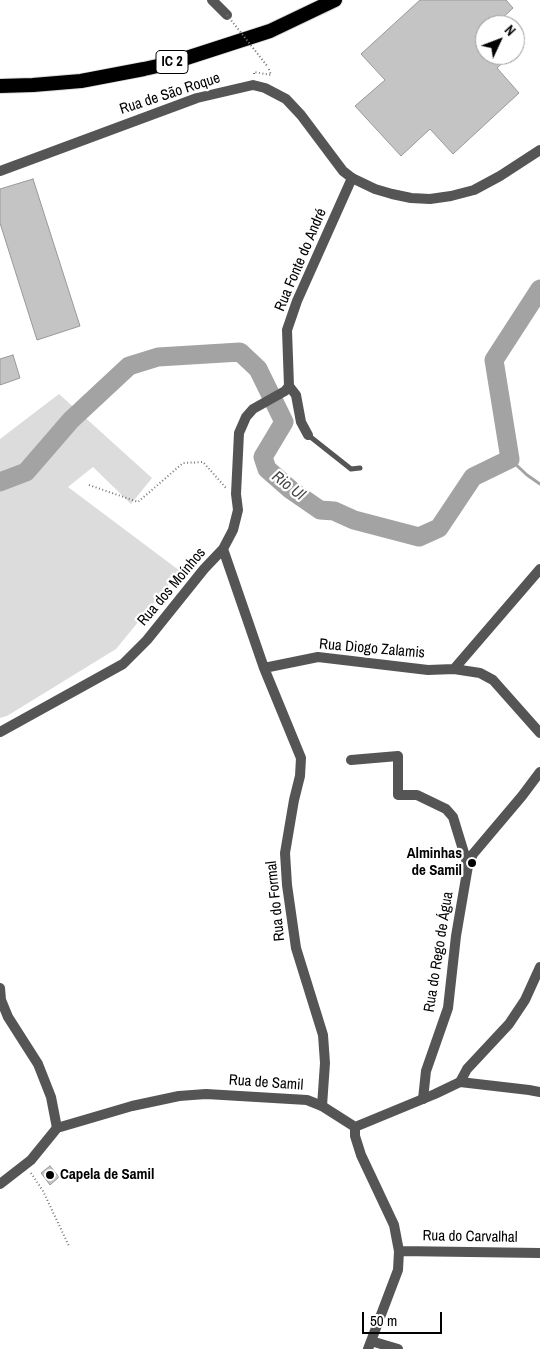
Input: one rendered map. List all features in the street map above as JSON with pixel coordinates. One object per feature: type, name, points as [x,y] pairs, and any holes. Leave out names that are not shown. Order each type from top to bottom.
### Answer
[{"type":"highway","name":"IC 2","points":[[0,80],[72,75],[148,61],[188,51],[249,31],[320,0]]},
{"type":"highway","name":"IC 2","points":[[0,86],[81,81],[171,63],[270,31],[335,0]]},
{"type":"street","points":[[212,0],[227,16]]},
{"type":"street","points":[[253,85],[265,88],[286,99],[301,115],[343,171],[352,178],[375,189],[412,198],[430,199],[474,190],[500,176],[540,150]]},
{"type":"street","name":"Rua de São Roque","points":[[0,171],[197,98],[253,85]]},
{"type":"street","name":"Rua Fonte do André","points":[[308,436],[301,422],[296,395],[289,386],[288,330],[297,301],[352,178]]},
{"type":"street","name":"Rua dos Moínhos","points":[[0,732],[123,664],[147,640],[204,569],[223,550],[233,530],[238,510],[236,494],[239,433],[246,417],[253,409],[285,391],[289,386]]},
{"type":"street","points":[[223,550],[264,668]]},
{"type":"street","points":[[454,669],[540,569]]},
{"type":"street","name":"Rua Diogo Zalamis","points":[[264,668],[318,657],[428,670],[454,669]]},
{"type":"street","name":"Rua do Formal","points":[[264,668],[301,758],[300,776],[285,852],[287,885],[296,948],[323,1035],[325,1063],[322,1106]]},
{"type":"street","points":[[454,669],[480,673],[493,680],[540,733]]},
{"type":"street","points":[[351,760],[398,756],[398,795],[417,795],[446,809],[453,817],[468,866]]},
{"type":"street","name":"Rua do Rego de Água","points":[[423,1099],[426,1071],[448,1008],[456,936],[468,866],[473,854],[540,772]]},
{"type":"street","points":[[460,1082],[467,1069],[509,1024],[525,1000],[540,967]]},
{"type":"street","points":[[0,988],[1,1000],[8,1017],[38,1064],[51,1097],[57,1128],[31,1160],[0,1184]]},
{"type":"street","points":[[398,1349],[369,1345],[398,1270],[399,1251],[394,1225],[361,1155],[355,1136],[355,1127],[460,1082],[540,1092]]},
{"type":"street","name":"Rua de Samil","points":[[57,1128],[132,1106],[179,1096],[206,1094],[307,1100],[322,1106],[355,1127]]},
{"type":"street","name":"Rua do Carvalhal","points":[[399,1251],[540,1253]]},
{"type":"lane","points":[[308,436],[351,469],[360,468]]},
{"type":"path","points":[[227,16],[268,67],[271,75],[254,72],[253,85]]},
{"type":"path","points":[[89,485],[138,502],[183,463],[203,462],[230,492],[236,494]]},
{"type":"path","points":[[25,1165],[43,1192],[69,1246]]},
{"type":"shaded area","points":[[59,394],[152,478],[131,504],[93,467],[68,487],[180,571],[116,649],[7,716],[0,718],[0,439]]},
{"type":"building","points":[[420,0],[506,0],[513,8],[506,15],[475,15],[475,65],[500,65],[497,68],[519,93],[453,154],[430,129],[401,156],[355,106],[385,80],[361,54]]},
{"type":"building","points":[[33,179],[80,326],[37,340],[0,223],[0,189]]},
{"type":"building","points":[[13,355],[20,378],[0,385],[0,359]]},
{"type":"building","name":"Capela de Samil","points":[[50,1166],[59,1177],[50,1185],[41,1173]]},
{"type":"waterway","name":"Rio Ul","points":[[0,482],[26,472],[71,420],[129,366],[158,357],[240,352],[258,369],[284,422],[263,457],[267,469],[291,490],[320,510],[334,511],[354,520],[419,537],[439,528],[473,477],[510,459],[494,360],[540,289]]},
{"type":"waterway","points":[[510,459],[540,484]]},
{"type":"place","name":"Alminhas de Samil","points":[[472,863]]},
{"type":"place","name":"Capela de Samil","points":[[50,1175]]}]
